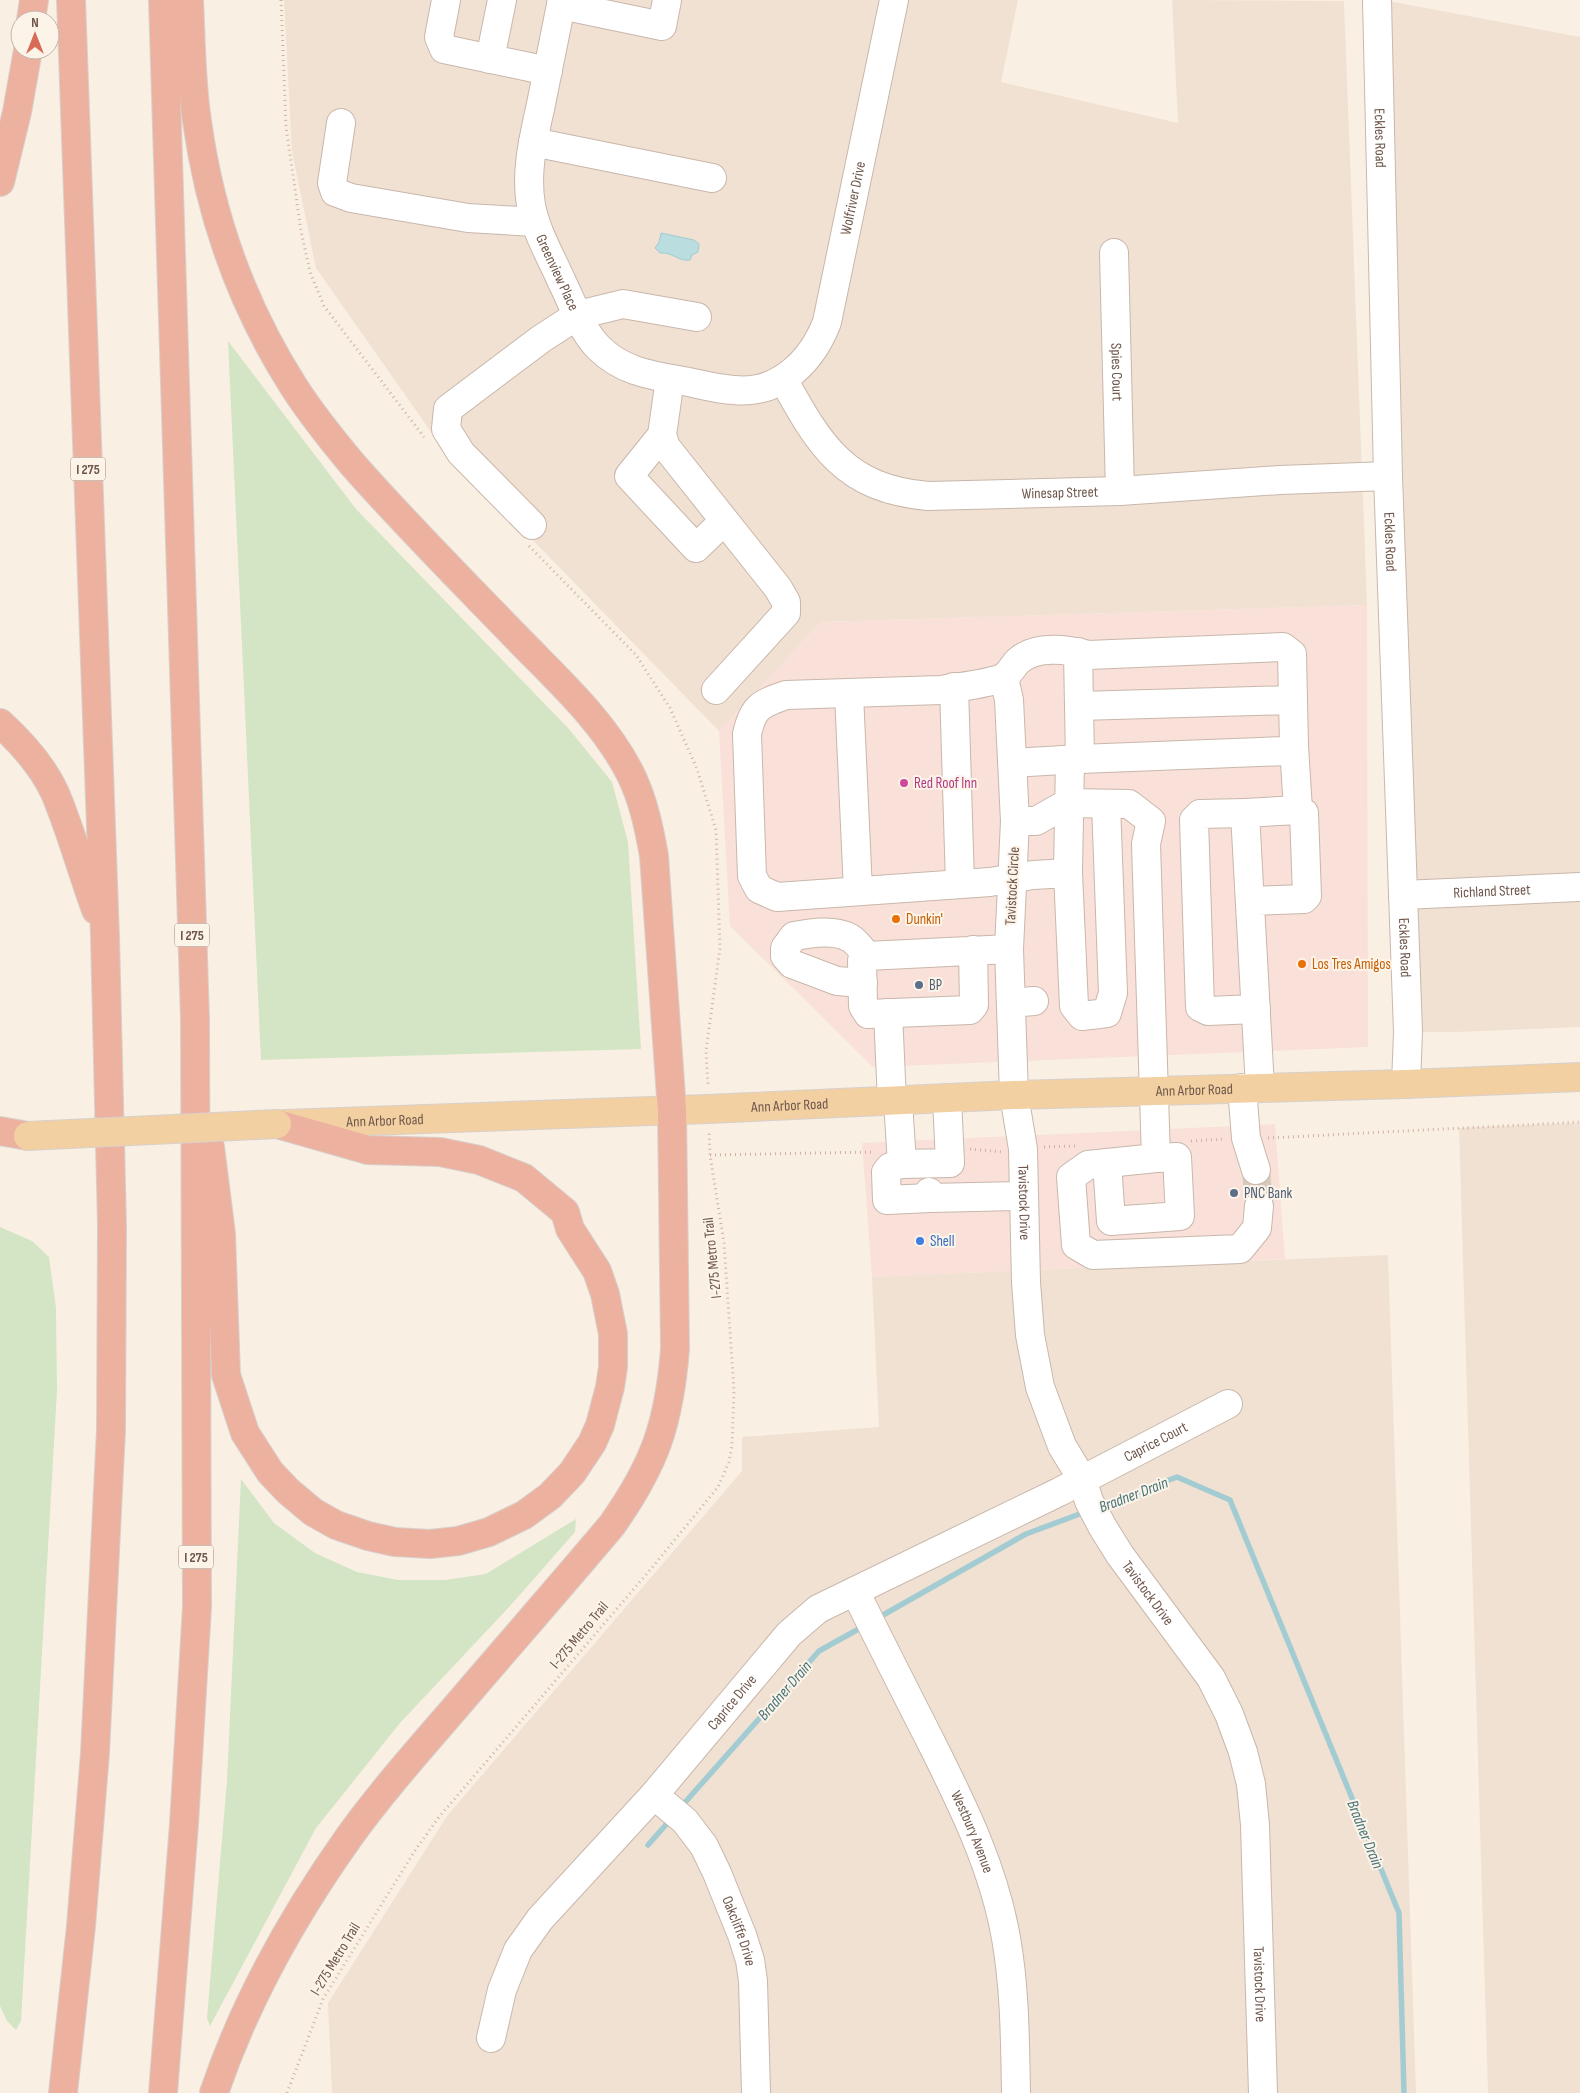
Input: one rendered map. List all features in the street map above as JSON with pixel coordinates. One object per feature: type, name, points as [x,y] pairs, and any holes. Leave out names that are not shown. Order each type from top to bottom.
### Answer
[{"type":"highway","name":"I 275","points":[[63,2093],[81,1926],[95,1753],[111,1430],[112,1226],[105,937],[71,0]]},
{"type":"highway","name":"I 275","points":[[163,0],[195,1020],[197,1607],[184,1824],[163,2093]]},
{"type":"highway","points":[[189,0],[196,120],[206,175],[224,240],[247,298],[272,350],[295,388],[329,436],[354,466],[574,696],[610,740],[629,772],[638,792],[647,820],[654,856],[672,1111],[675,1349],[673,1376],[665,1422],[646,1472],[635,1493],[612,1525],[397,1776],[350,1836],[309,1895],[273,1957],[236,2034],[214,2093]]},
{"type":"highway","points":[[0,182],[17,112],[26,60]]},
{"type":"highway","points":[[0,724],[22,745],[44,774],[55,793],[105,937]]},
{"type":"highway","points":[[195,1020],[221,1234],[226,1375],[245,1433],[258,1456],[288,1491],[313,1512],[336,1525],[368,1536],[395,1542],[458,1541],[489,1532],[524,1515],[550,1496],[572,1473],[592,1443],[600,1425],[613,1367],[613,1334],[605,1294],[597,1271],[570,1229],[565,1212],[524,1178],[479,1160],[440,1152],[368,1150],[277,1124]]},
{"type":"highway","points":[[0,1131],[28,1136]]},
{"type":"main road","name":"Ann Arbor Road","points":[[0,1137],[277,1124],[672,1111],[1014,1095],[1580,1077]]},
{"type":"street","points":[[446,0],[439,37],[444,49],[548,71]]},
{"type":"street","points":[[490,58],[502,0]]},
{"type":"street","points":[[561,3],[662,26],[667,0]]},
{"type":"street","name":"Wolfriver Drive","points":[[783,379],[799,367],[811,354],[821,339],[827,322],[894,0]]},
{"type":"street","name":"Eckles Road","points":[[1377,0],[1388,476],[1408,1032],[1406,1084]]},
{"type":"street","name":"Greenview Place","points":[[561,3],[533,142],[528,174],[529,190],[535,222],[585,330],[598,347],[615,362],[631,370],[734,390],[760,388],[783,379]]},
{"type":"street","points":[[341,123],[332,183],[335,192],[351,198],[468,218],[535,222]]},
{"type":"street","points":[[533,142],[712,178]]},
{"type":"street","name":"Spies Court","points":[[1114,253],[1120,491]]},
{"type":"street","points":[[532,525],[461,453],[446,429],[448,408],[541,339],[578,315],[623,304],[697,317]]},
{"type":"street","points":[[670,379],[662,435],[666,448],[778,588],[786,602],[786,613],[716,690]]},
{"type":"street","name":"Winesap Street","points":[[783,379],[810,427],[827,450],[856,475],[886,489],[906,494],[928,496],[1120,491],[1280,480],[1388,476]]},
{"type":"street","points":[[662,435],[629,476],[696,548],[724,522]]},
{"type":"street","points":[[1068,873],[990,882],[777,897],[759,890],[752,876],[747,734],[750,716],[762,703],[786,695],[941,690],[1004,678],[1017,661],[1030,652],[1069,649],[1088,654],[1283,647],[1292,654],[1294,746],[1298,810]]},
{"type":"street","points":[[1078,652],[1079,706],[1075,759],[1068,804],[1068,873],[1074,1006],[1082,1016],[1107,1013],[1113,993],[1106,804]]},
{"type":"street","name":"Tavistock Circle","points":[[1004,678],[1009,700],[1015,821],[1009,949],[1022,1002],[1014,1095]]},
{"type":"street","points":[[954,688],[960,884]]},
{"type":"street","points":[[849,694],[858,891]]},
{"type":"street","points":[[1079,706],[1293,700]]},
{"type":"street","points":[[1013,763],[1286,751],[1294,746]]},
{"type":"street","points":[[1015,821],[1036,821],[1068,804],[1129,804],[1151,821],[1146,844],[1156,1158]]},
{"type":"street","points":[[1250,901],[1304,899],[1307,896],[1304,813],[1298,810],[1200,814],[1194,820],[1200,1007],[1208,1011],[1256,1009]]},
{"type":"street","points":[[1245,813],[1256,1009],[1246,1138],[1256,1170]]},
{"type":"street","name":"Richland Street","points":[[1403,894],[1580,887]]},
{"type":"street","points":[[863,983],[837,981],[792,964],[785,956],[785,948],[794,936],[811,933],[842,934],[852,939],[867,956]]},
{"type":"street","points":[[973,950],[974,1005],[970,1010],[868,1014],[863,1006],[862,961],[867,956],[973,950],[1009,949]]},
{"type":"street","points":[[888,1014],[895,1101],[916,1174]]},
{"type":"street","name":"Tavistock Drive","points":[[1014,1095],[1023,1149],[1023,1196],[1030,1335],[1040,1388],[1062,1446],[1082,1479],[1089,1501],[1120,1555],[1211,1678],[1229,1714],[1243,1752],[1251,1784],[1255,1825],[1263,2093]]},
{"type":"street","points":[[916,1174],[950,1163],[947,1098]]},
{"type":"street","points":[[1107,1163],[1111,1221],[1180,1216],[1177,1157],[1088,1164],[1071,1177],[1076,1245],[1093,1255],[1240,1249],[1257,1228],[1259,1206]]},
{"type":"street","points":[[916,1174],[1023,1196]]},
{"type":"street","name":"Caprice Court","points":[[1082,1479],[1228,1404]]},
{"type":"street","name":"Caprice Drive","points":[[491,2038],[502,1990],[518,1950],[540,1919],[654,1795],[789,1634],[818,1610],[1082,1479]]},
{"type":"street","name":"Westbury Avenue","points":[[855,1591],[964,1808],[981,1850],[997,1899],[1006,1937],[1012,1986],[1016,2093]]},
{"type":"street","name":"Oakcliffe Drive","points":[[654,1795],[685,1821],[704,1846],[742,1936],[750,1960],[753,1981],[756,2093]]},
{"type":"path","points":[[1267,1138],[1580,1122]]},
{"type":"path","points":[[1188,1141],[1232,1139]]},
{"type":"path","name":"I-275 Metro Trail","points":[[287,2093],[323,1999],[424,1838],[439,1817],[718,1487],[729,1462],[732,1445],[734,1390],[724,1243],[710,1146]]},
{"type":"path","points":[[980,1148],[988,1152],[1005,1152]]},
{"type":"path","points":[[710,1155],[916,1174]]},
{"type":"shaded area","points":[[284,0],[1018,0],[1001,82],[1178,123],[1172,0],[1344,1],[1367,605],[821,622],[719,731],[441,446],[316,268],[292,152]]},
{"type":"shaded area","points":[[1383,0],[1580,37],[1580,1027],[1408,1032]]},
{"type":"shaded area","points":[[1367,605],[1368,1047],[873,1067],[730,926],[719,731],[821,622]]},
{"type":"shaded area","points":[[1580,1123],[1580,2093],[1488,2093],[1459,1128]]},
{"type":"shaded area","points":[[1275,1124],[1285,1259],[872,1277],[862,1143]]},
{"type":"shaded area","points":[[1388,1255],[1416,2093],[332,2093],[328,2003],[447,1816],[742,1471],[742,1437],[879,1427],[872,1277]]},
{"type":"green space","points":[[228,341],[356,509],[569,729],[612,782],[628,842],[641,1049],[261,1060]]},
{"type":"green space","points":[[0,1227],[32,1241],[49,1257],[56,1308],[57,1390],[21,2021],[16,2030],[7,2021],[0,2006]]},
{"type":"green space","points":[[241,1479],[274,1523],[315,1553],[357,1572],[398,1580],[445,1580],[486,1574],[576,1519],[575,1532],[510,1606],[400,1723],[316,1828],[210,2026],[207,2018],[227,1780]]},
{"type":"water","points":[[661,233],[694,240],[699,244],[698,252],[692,255],[690,260],[660,253],[655,248]]},
{"type":"waterway","name":"Bradner Drain","points":[[1101,1506],[1177,1477],[1230,1500],[1399,1913],[1404,2093]]},
{"type":"waterway","name":"Bradner Drain","points":[[876,1619],[1026,1534],[1085,1512]]},
{"type":"waterway","name":"Bradner Drain","points":[[680,1808],[819,1651],[864,1626]]},
{"type":"waterway","name":"Bradner Drain","points":[[648,1845],[671,1819]]},
{"type":"tunnel","points":[[1256,1170],[1259,1206]]},
{"type":"place","name":"Red Roof Inn","points":[[904,783]]},
{"type":"place","name":"Dunkin'","points":[[896,919]]},
{"type":"place","name":"Los Tres Amigos","points":[[1302,964]]},
{"type":"place","name":"BP","points":[[919,985]]},
{"type":"place","name":"PNC Bank","points":[[1234,1193]]},
{"type":"place","name":"Shell","points":[[920,1241]]}]
